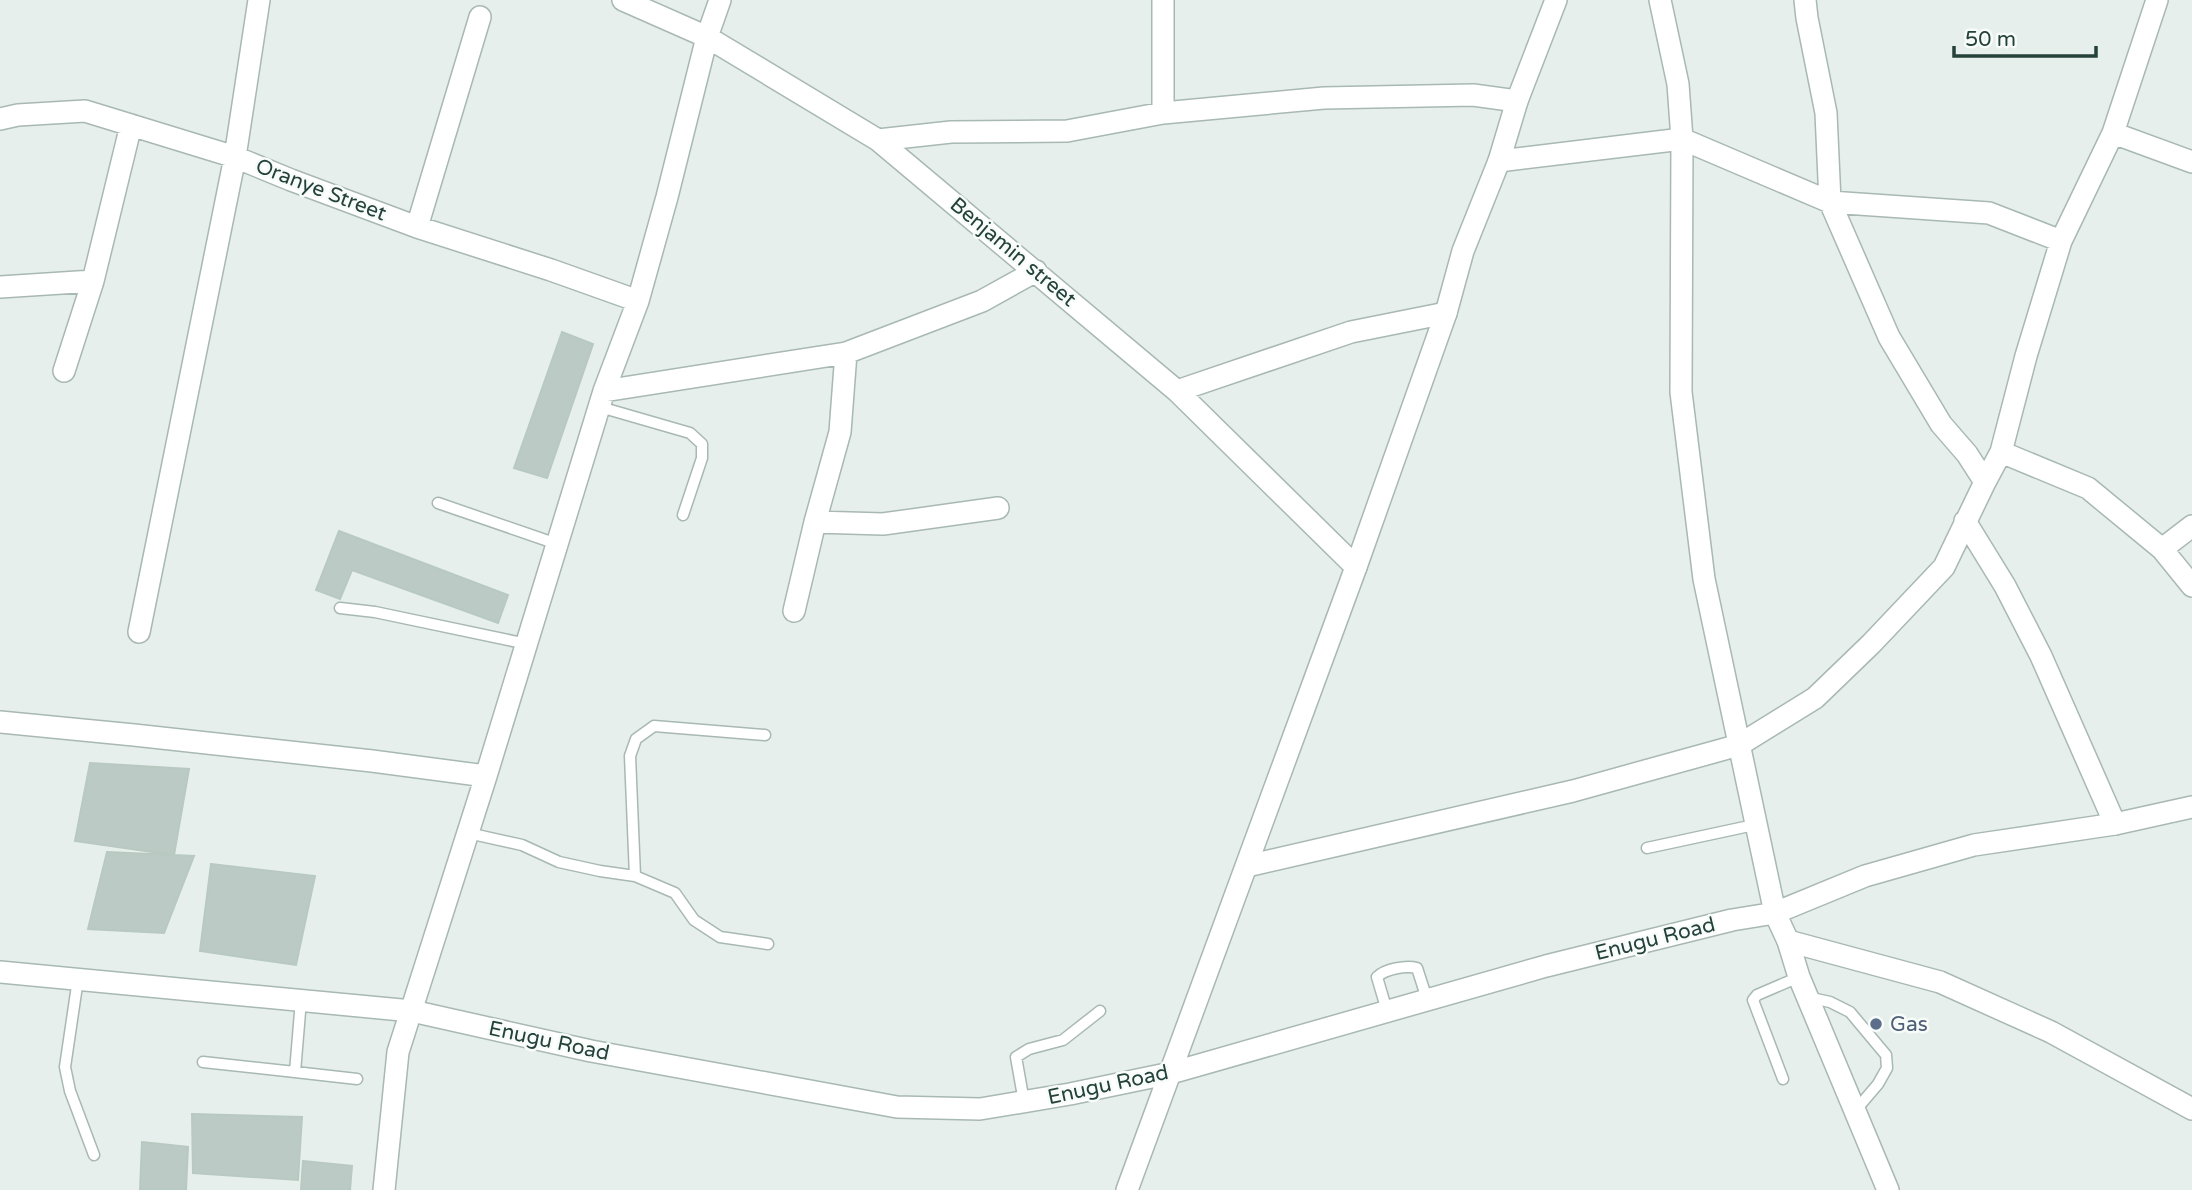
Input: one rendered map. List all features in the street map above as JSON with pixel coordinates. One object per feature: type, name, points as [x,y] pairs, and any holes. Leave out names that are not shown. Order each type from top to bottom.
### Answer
[{"type":"street","points":[[139,632],[235,157],[259,0]]},
{"type":"street","name":"Benjamin street","points":[[623,0],[707,37],[878,140],[1177,391],[1356,567]]},
{"type":"street","points":[[384,1190],[398,1052],[602,399],[638,301],[707,37],[720,0]]},
{"type":"street","points":[[1163,0],[1163,113]]},
{"type":"street","points":[[1127,1190],[1356,567],[1446,313],[1463,251],[1499,162],[1517,101],[1556,0]]},
{"type":"street","points":[[1660,0],[1678,84],[1682,139],[1681,393],[1704,579],[1754,825],[1775,913],[1888,1190]]},
{"type":"street","points":[[1805,0],[1826,113],[1830,202],[1889,337],[1941,424],[1967,454],[1985,482]]},
{"type":"street","points":[[1247,866],[1573,792],[1739,745],[1815,698],[1944,567],[2001,452],[2026,356],[2061,241],[2113,133],[2157,0]]},
{"type":"street","points":[[417,227],[480,17]]},
{"type":"street","points":[[878,140],[951,132],[1067,131],[1163,113],[1324,98],[1473,95],[1517,101]]},
{"type":"street","name":"Oranye Street","points":[[0,119],[18,115],[85,111],[235,157],[417,227],[638,301]]},
{"type":"street","points":[[64,371],[93,281],[131,125]]},
{"type":"street","points":[[2113,133],[2192,162]]},
{"type":"street","points":[[1499,162],[1682,139],[1830,202],[1989,212],[2061,241]]},
{"type":"street","points":[[602,399],[846,353],[982,300],[1036,271]]},
{"type":"street","points":[[0,287],[93,281]]},
{"type":"street","points":[[1177,391],[1351,332],[1446,313]]},
{"type":"street","points":[[794,611],[840,432],[846,353]]},
{"type":"street","points":[[2001,452],[2088,488],[2162,549],[2192,586]]},
{"type":"street","points":[[815,522],[883,524],[998,508]]},
{"type":"street","points":[[1965,521],[2005,586],[2041,656],[2115,824]]},
{"type":"street","points":[[2162,549],[2192,526]]},
{"type":"street","points":[[0,722],[187,740],[486,776]]},
{"type":"street","name":"Enugu Road","points":[[0,972],[412,1011],[592,1051],[897,1107],[980,1109],[1171,1073],[1546,966],[1731,920],[1775,913],[1865,876],[1974,845],[2115,824],[2192,807]]},
{"type":"street","points":[[1788,941],[1940,982],[2051,1032],[2192,1110]]},
{"type":"lane","points":[[602,399],[690,433],[702,444],[702,458],[683,515]]},
{"type":"lane","points":[[438,503],[557,544]]},
{"type":"lane","points":[[340,608],[374,612],[527,644]]},
{"type":"lane","points":[[635,876],[630,757],[636,739],[654,726],[765,735]]},
{"type":"lane","points":[[1647,848],[1754,825]]},
{"type":"lane","points":[[468,833],[522,845],[559,862],[635,876],[676,893],[694,920],[720,937],[768,944]]},
{"type":"lane","points":[[1387,1011],[1377,977],[1384,972],[1412,966],[1417,968],[1427,999]]},
{"type":"lane","points":[[1783,1079],[1753,1000],[1757,995],[1799,977]]},
{"type":"lane","points":[[78,979],[65,1067],[70,1091],[94,1155]]},
{"type":"lane","points":[[1807,997],[1830,1002],[1850,1012],[1886,1055],[1886,1068],[1882,1076],[1855,1111]]},
{"type":"lane","points":[[295,1072],[301,1000]]},
{"type":"lane","points":[[1024,1102],[1016,1057],[1029,1049],[1063,1040],[1100,1012]]},
{"type":"lane","points":[[203,1062],[357,1079]]},
{"type":"building","points":[[562,332],[593,344],[547,478],[514,468]]},
{"type":"building","points":[[339,531],[508,595],[498,623],[352,570],[340,599],[316,590]]},
{"type":"building","points":[[90,763],[189,769],[174,855],[75,841]]},
{"type":"building","points":[[107,852],[194,856],[164,933],[88,929]]},
{"type":"building","points":[[211,864],[315,876],[296,965],[200,951]]},
{"type":"building","points":[[192,1114],[302,1117],[298,1180],[193,1173]]},
{"type":"building","points":[[142,1142],[188,1147],[186,1190],[140,1190]]},
{"type":"building","points":[[303,1161],[352,1166],[350,1190],[301,1190]]},
{"type":"place","name":"Gas","points":[[1876,1024]]}]
